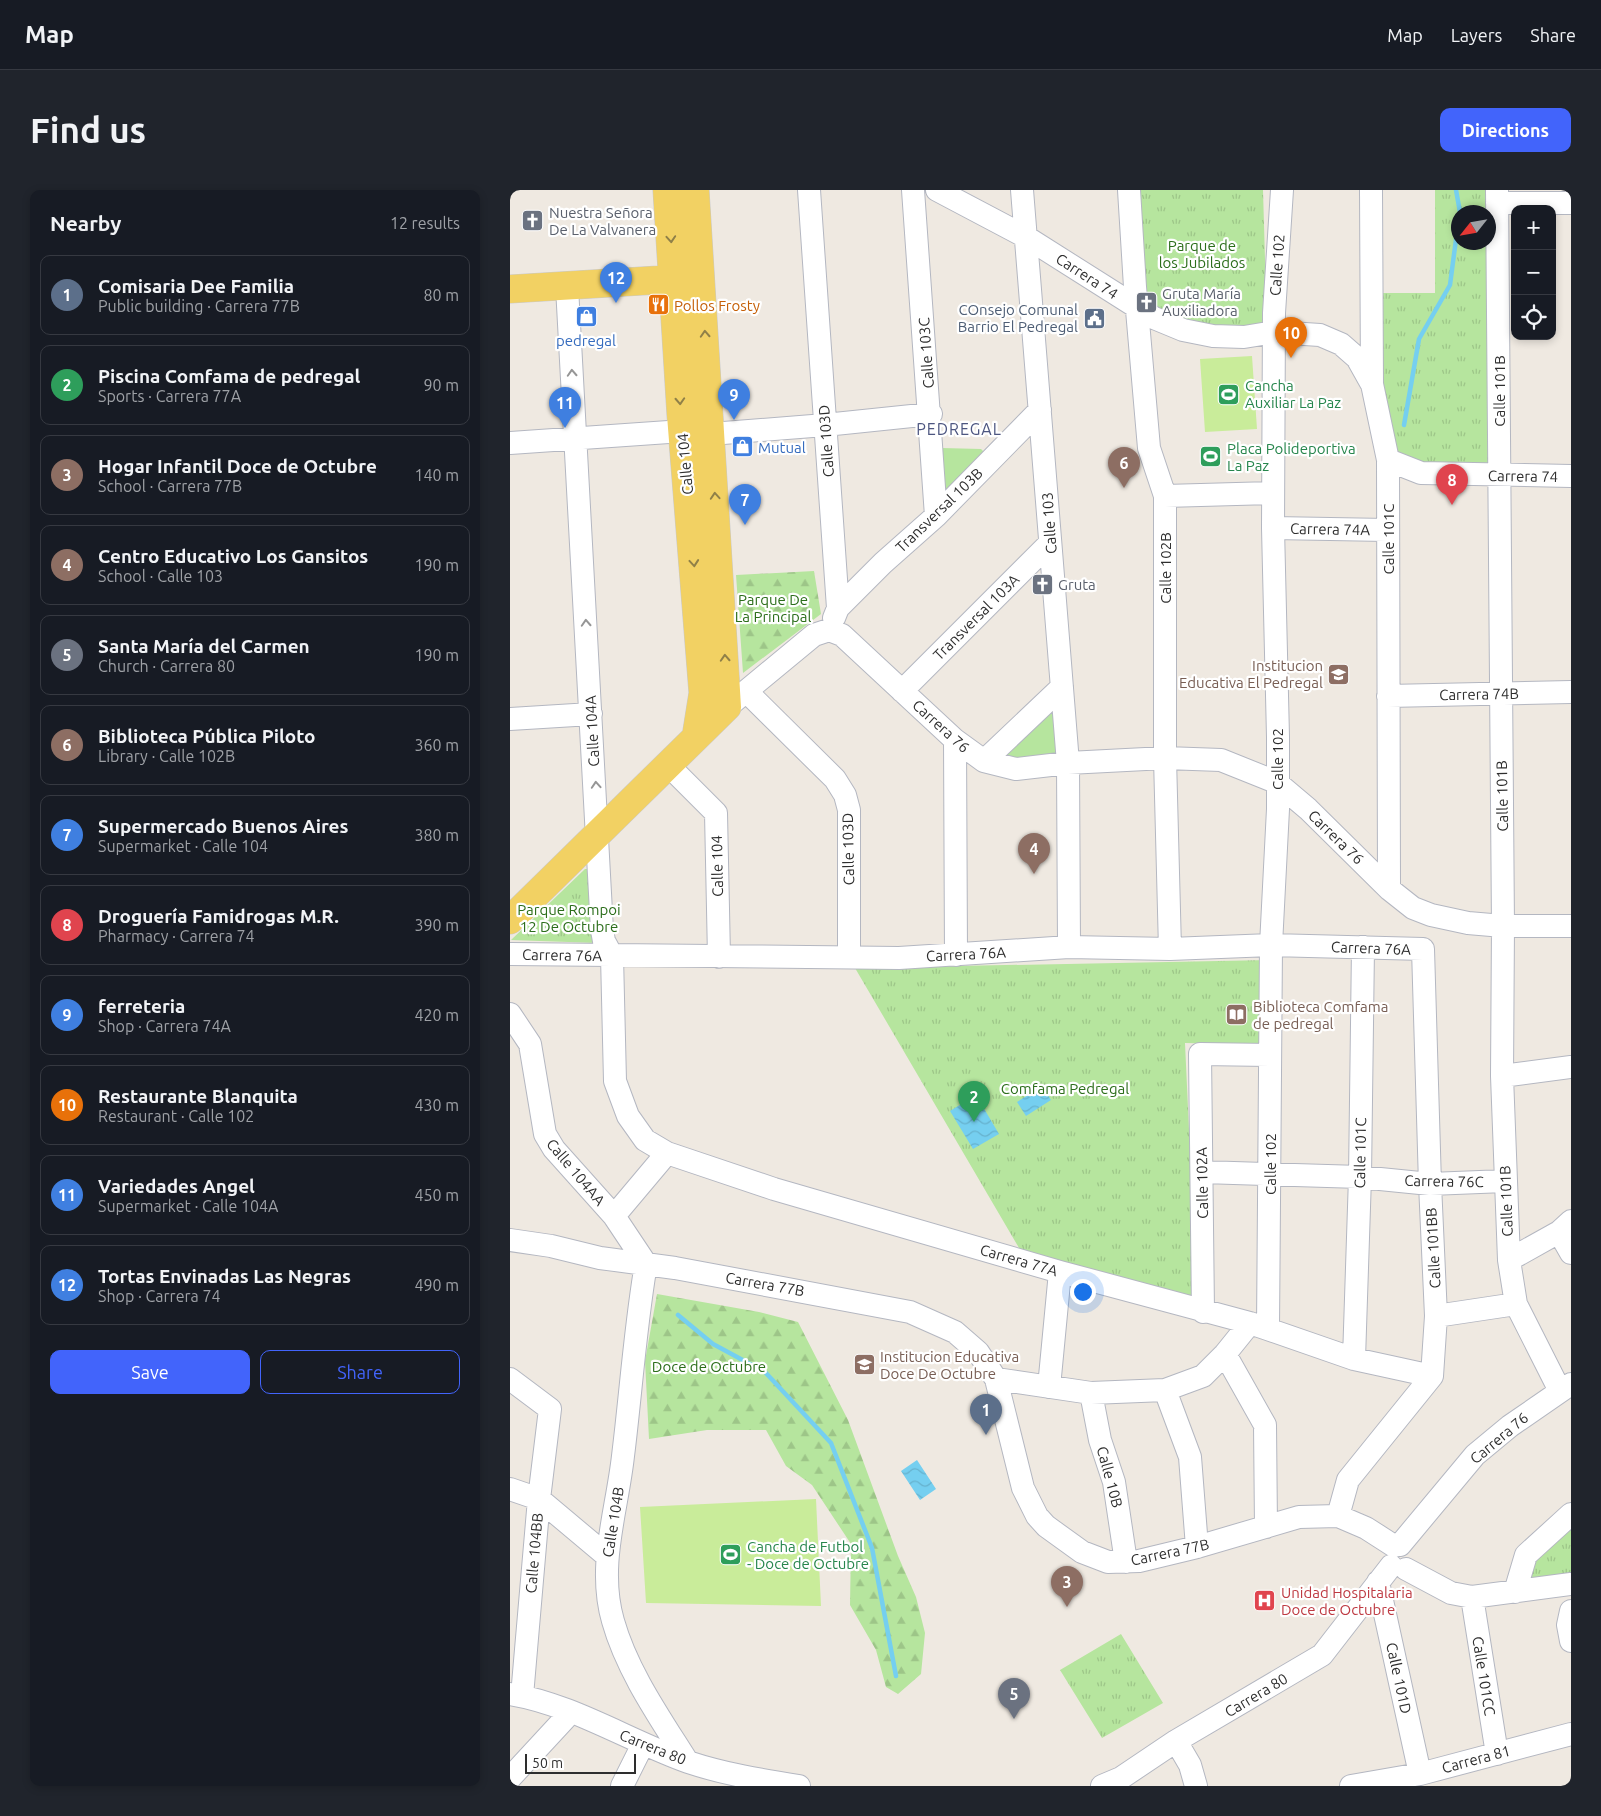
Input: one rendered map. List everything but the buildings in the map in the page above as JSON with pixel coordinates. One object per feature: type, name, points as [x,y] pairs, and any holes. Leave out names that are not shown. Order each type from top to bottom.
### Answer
[{"type":"main road","name":"Calle 104","points":[[668,190],[683,431],[703,693],[696,737]]},
{"type":"main road","name":"Calle 104","points":[[695,190],[711,434],[737,699]]},
{"type":"main road","points":[[510,289],[567,287],[702,277]]},
{"type":"main road","points":[[510,920],[588,858],[598,834],[737,699]]},
{"type":"street","name":"Calle 103D","points":[[809,190],[838,608]]},
{"type":"street","name":"Calle 103C","points":[[913,190],[931,414],[936,516]]},
{"type":"street","name":"Carrera 74","points":[[937,190],[1026,236],[1137,308],[1183,330],[1213,336],[1244,337],[1274,332],[1320,335],[1341,344],[1357,358],[1372,384]]},
{"type":"street","name":"Calle 103","points":[[1022,190],[1068,763],[1068,947]]},
{"type":"street","name":"Calle 102B","points":[[1129,190],[1137,308],[1150,448],[1164,496],[1165,758],[1170,949]]},
{"type":"street","name":"Calle 102","points":[[1259,1326],[1270,1174],[1271,945],[1278,809],[1276,782],[1278,737],[1273,528],[1276,358],[1274,332],[1282,190]]},
{"type":"street","name":"Calle 101C","points":[[1371,190],[1372,384],[1388,460],[1389,889]]},
{"type":"street","points":[[1497,196],[1571,203]]},
{"type":"street","name":"Calle 101B","points":[[1497,196],[1504,926],[1502,1076],[1509,1260],[1516,1304],[1565,1388]]},
{"type":"street","name":"Calle 104A","points":[[567,287],[598,834]]},
{"type":"street","name":"Transversal 103B","points":[[838,608],[883,563],[936,516],[1040,410]]},
{"type":"street","points":[[711,434],[931,414]]},
{"type":"street","points":[[510,443],[683,431]]},
{"type":"street","name":"Carrera 74","points":[[1388,460],[1421,473],[1571,476]]},
{"type":"street","points":[[1164,496],[1273,493]]},
{"type":"street","name":"Carrera 74A","points":[[1273,528],[1387,530]]},
{"type":"street","name":"Transversal 103A","points":[[902,691],[1050,543]]},
{"type":"street","points":[[737,699],[814,635],[829,630],[838,608]]},
{"type":"street","name":"Carrera 76","points":[[829,630],[842,635],[955,740],[984,761],[1016,769],[1068,763],[1165,758],[1221,760],[1276,782],[1359,858],[1389,889],[1413,908],[1431,915],[1468,922],[1504,926],[1571,926]]},
{"type":"street","points":[[984,761],[1062,687]]},
{"type":"street","name":"Carrera 74B","points":[[1388,696],[1571,692]]},
{"type":"street","name":"Calle 103D","points":[[737,699],[835,779],[845,795],[849,810],[848,957]]},
{"type":"street","points":[[510,719],[591,714]]},
{"type":"street","points":[[955,740],[956,955]]},
{"type":"street","name":"Calle 104","points":[[668,765],[716,813],[719,957]]},
{"type":"street","points":[[1359,858],[1367,864],[1388,852]]},
{"type":"street","points":[[588,858],[604,941],[612,956],[615,1082],[628,1116],[645,1140],[666,1153],[614,1216]]},
{"type":"street","name":"Carrera 76A","points":[[510,954],[848,957],[956,955],[1068,947],[1170,949],[1271,945],[1422,950]]},
{"type":"street","name":"Calle 101C","points":[[1354,1359],[1360,1177],[1363,947]]},
{"type":"street","name":"Calle 101BB","points":[[1422,950],[1436,1316],[1432,1376]]},
{"type":"street","name":"Calle 104AA","points":[[510,1014],[530,1044],[545,1134],[554,1149],[614,1216],[646,1264]]},
{"type":"street","name":"Calle 102A","points":[[1203,1312],[1203,1172],[1200,1054],[1270,1055]]},
{"type":"street","points":[[1502,1076],[1571,1068]]},
{"type":"street","name":"Carrera 77A","points":[[666,1153],[774,1189],[1060,1272],[1259,1326],[1354,1359],[1432,1376]]},
{"type":"street","name":"Carrera 76C","points":[[1203,1172],[1360,1177],[1430,1184],[1505,1181]]},
{"type":"street","points":[[1509,1260],[1565,1226],[1571,1253]]},
{"type":"street","name":"Carrera 77B","points":[[510,1240],[799,1290],[910,1312],[955,1332],[978,1352],[996,1378],[1023,1488],[1037,1516],[1046,1526],[1082,1552],[1108,1562],[1139,1561],[1197,1547],[1299,1518],[1338,1516],[1366,1528],[1396,1562]]},
{"type":"street","name":"Calle 104B","points":[[646,1264],[638,1313],[623,1458],[606,1521],[609,1601],[613,1621],[621,1642],[646,1694],[687,1762]]},
{"type":"street","points":[[1049,1387],[1060,1272]]},
{"type":"street","points":[[1436,1316],[1516,1304]]},
{"type":"street","points":[[996,1378],[1091,1393],[1165,1390],[1203,1376],[1225,1354],[1259,1326]]},
{"type":"street","points":[[1225,1354],[1265,1425],[1266,1527]]},
{"type":"street","points":[[1338,1516],[1348,1480],[1432,1376]]},
{"type":"street","name":"Calle 104BB","points":[[510,1379],[550,1409],[516,1695]]},
{"type":"street","name":"Carrera 76","points":[[1396,1562],[1418,1525],[1475,1455],[1510,1426],[1565,1388]]},
{"type":"street","points":[[1165,1390],[1190,1457],[1197,1547]]},
{"type":"street","name":"Calle 10B","points":[[1091,1393],[1100,1440],[1114,1482],[1126,1562]]},
{"type":"street","points":[[510,1489],[538,1499],[607,1556]]},
{"type":"street","points":[[1515,1592],[1526,1555],[1571,1514]]},
{"type":"street","points":[[1396,1562],[1451,1593],[1472,1597],[1571,1584]]},
{"type":"street","name":"Carrera 80","points":[[1116,1783],[1176,1742],[1322,1655],[1396,1562]]},
{"type":"street","name":"Calle 101D","points":[[1396,1562],[1420,1774]]},
{"type":"street","name":"Calle 101CC","points":[[1472,1597],[1497,1754]]},
{"type":"street","points":[[1571,1611],[1568,1625],[1571,1640]]},
{"type":"street","name":"Carrera 80","points":[[516,1695],[571,1712],[687,1762],[719,1772],[799,1786]]},
{"type":"street","points":[[510,1778],[571,1712]]},
{"type":"street","name":"Carrera 81","points":[[1353,1786],[1420,1774],[1571,1734]]},
{"type":"street","points":[[1176,1742],[1190,1765],[1196,1786]]},
{"type":"street","points":[[622,1786],[643,1744]]},
{"type":"green space","name":"Parque de los Jubilados","points":[[1134,190],[1263,190],[1267,328],[1220,332],[1143,306]]},
{"type":"green space","points":[[1435,190],[1491,190],[1491,205],[1451,205],[1451,250],[1491,250],[1493,466],[1421,465],[1395,453],[1380,382],[1379,293],[1435,293]]},
{"type":"green space","name":"Cancha Auxiliar La Paz","points":[[1252,356],[1257,429],[1205,432],[1200,359]]},
{"type":"green space","points":[[942,448],[981,449],[985,453],[945,491]]},
{"type":"green space","name":"Parque De La Principal","points":[[814,571],[821,614],[743,673],[736,575]]},
{"type":"green space","points":[[1056,699],[1059,765],[990,758]]},
{"type":"green space","name":"Parque Rompoi 12 De Octubre","points":[[585,869],[591,869],[597,943],[511,940]]},
{"type":"green space","name":"Comfama Pedregal","points":[[1269,960],[1272,1045],[1185,1043],[1197,1303],[1022,1253],[855,968]]},
{"type":"green space","name":"Doce de Octubre","points":[[657,1294],[759,1312],[798,1322],[848,1420],[898,1556],[916,1597],[925,1633],[921,1674],[898,1694],[886,1687],[876,1650],[850,1605],[851,1544],[812,1485],[786,1466],[766,1430],[707,1430],[649,1439],[645,1361]]},
{"type":"green space","name":"Cancha de Futbol - Doce de Octubre","points":[[816,1499],[821,1606],[646,1603],[640,1507]]},
{"type":"green space","points":[[1571,1525],[1571,1574],[1517,1579]]},
{"type":"green space","points":[[1121,1634],[1163,1703],[1102,1738],[1060,1670]]},
{"type":"water","points":[[1042,1086],[1051,1100],[1026,1116],[1017,1102]]},
{"type":"water","points":[[976,1095],[999,1134],[973,1149],[950,1111]]},
{"type":"water","points":[[917,1460],[936,1489],[920,1500],[901,1471]]},
{"type":"waterway","points":[[1456,190],[1459,205]]},
{"type":"waterway","points":[[1404,425],[1419,339],[1450,285],[1455,250]]},
{"type":"waterway","points":[[678,1315],[713,1344],[765,1372],[831,1443],[872,1548],[896,1676]]},
{"type":"place","name":"Nuestra Señora De La Valvanera","points":[[533,221]]},
{"type":"place","name":"Gruta María Auxiliadora","points":[[1146,302]]},
{"type":"place","name":"Tortas Envinadas Las Negras","points":[[616,303]]},
{"type":"place","name":"Pollos Frosty","points":[[658,305]]},
{"type":"place","name":"pedregal","points":[[586,317]]},
{"type":"place","name":"COnsejo Comunal Barrio El Pedregal","points":[[1094,318]]},
{"type":"place","name":"Restaurante Blanquita","points":[[1291,358]]},
{"type":"place","name":"Cancha Auxiliar La Paz","points":[[1229,394]]},
{"type":"place","name":"ferreteria","points":[[734,420]]},
{"type":"place","name":"Variedades Angel","points":[[565,428]]},
{"type":"place","name":"Mutual","points":[[742,447]]},
{"type":"place","name":"Placa Polideportiva La Paz","points":[[1211,457]]},
{"type":"place","name":"Biblioteca Pública Piloto","points":[[1124,488]]},
{"type":"place","name":"Droguería Famidrogas M.R.","points":[[1452,505]]},
{"type":"place","name":"Supermercado Buenos Aires","points":[[745,525]]},
{"type":"place","name":"Gruta","points":[[1042,584]]},
{"type":"place","name":"Institucion Educativa El Pedregal","points":[[1339,674]]},
{"type":"place","name":"Centro Educativo Los Gansitos","points":[[1034,874]]},
{"type":"place","name":"Biblioteca Comfama de pedregal","points":[[1237,1015]]},
{"type":"place","name":"Piscina Comfama de pedregal","points":[[974,1122]]},
{"type":"place","name":"Institucion Educativa Doce De Octubre","points":[[864,1365]]},
{"type":"place","name":"Comisaria Dee Familia","points":[[986,1435]]},
{"type":"place","name":"Cancha de Futbol - Doce de Octubre","points":[[731,1555]]},
{"type":"place","name":"Unidad Hospitalaria Doce de Octubre","points":[[1265,1601]]},
{"type":"place","name":"Hogar Infantil Doce de Octubre","points":[[1067,1607]]},
{"type":"place","name":"Santa María del Carmen","points":[[1014,1719]]},
{"type":"district","name":"PEDREGAL","points":[[959,429]]}]
